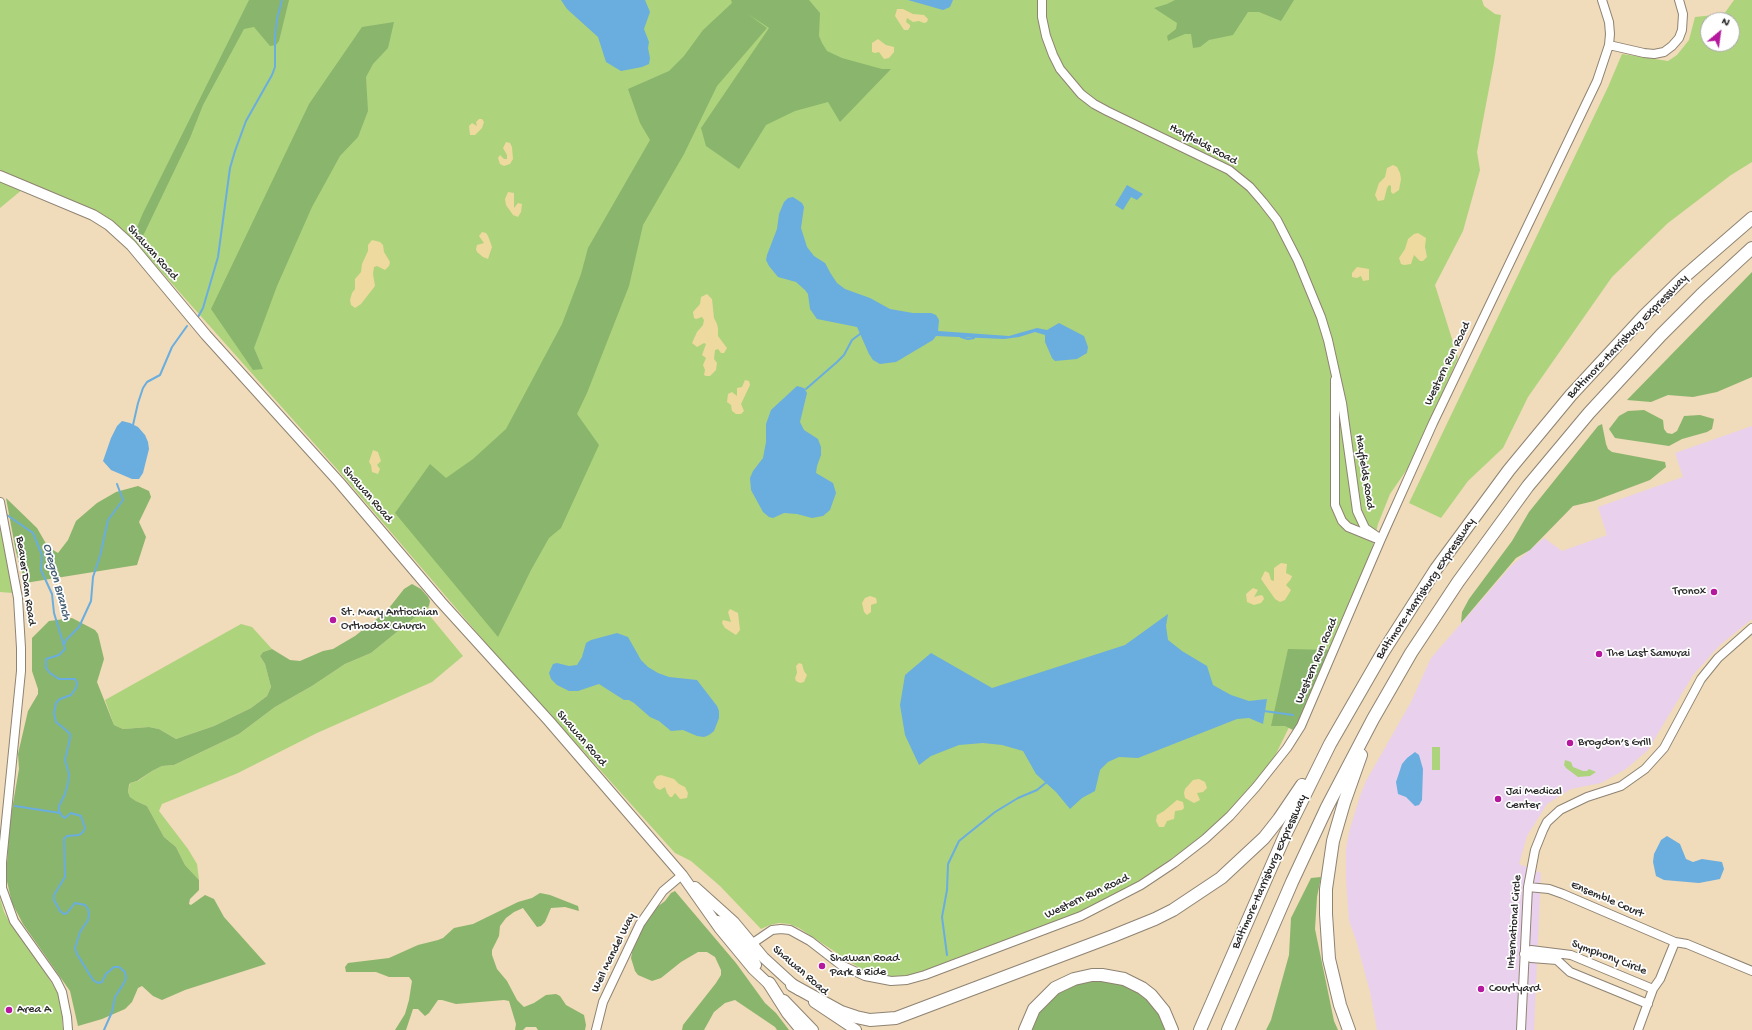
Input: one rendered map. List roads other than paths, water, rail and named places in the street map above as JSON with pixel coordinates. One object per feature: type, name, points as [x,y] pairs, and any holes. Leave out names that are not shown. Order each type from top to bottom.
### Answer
[{"type":"highway","name":"Baltimore-Harrisburg Expressway","points":[[1200,1030],[1286,833],[1330,744],[1383,652],[1415,601],[1482,505],[1518,459],[1572,395],[1644,316],[1684,277],[1752,218]]},
{"type":"highway","name":"Baltimore-Harrisburg Expressway","points":[[1228,1030],[1309,844],[1373,719],[1411,653],[1450,593],[1490,536],[1538,474],[1589,413],[1628,370],[1701,295],[1752,248]]},
{"type":"highway","points":[[1349,1030],[1340,1005],[1330,959],[1326,914],[1326,890],[1333,841],[1352,780],[1362,754],[1376,726],[1373,719]]},
{"type":"highway","points":[[792,984],[841,1012],[856,1017],[870,1020],[896,1018],[1155,919],[1206,889],[1244,858],[1264,838],[1279,819],[1330,744]]},
{"type":"highway","points":[[1234,1030],[1262,952]]},
{"type":"highway","points":[[1025,1030],[1034,1009],[1055,988],[1078,977],[1102,975],[1124,979],[1142,988],[1161,1007],[1172,1030]]},
{"type":"highway","points":[[769,983],[788,1013],[802,1030]]},
{"type":"main road","name":"Shawan Road","points":[[0,176],[93,216],[109,225],[131,245],[206,335],[339,482],[441,602],[549,721],[682,875],[712,918],[753,969],[769,983],[814,1030]]},
{"type":"main road","name":"Shawan Road","points":[[682,875],[734,922],[749,945],[754,963],[769,983]]},
{"type":"main road","name":"Shawan Road","points":[[712,918],[727,927],[749,945],[792,984],[824,1010],[856,1030]]},
{"type":"street","name":"Hayfields Road","points":[[1042,0],[1042,17],[1052,55],[1060,69],[1081,94],[1094,104],[1107,111],[1229,170],[1250,187],[1264,202],[1277,220],[1298,261],[1321,317],[1335,365],[1342,403],[1356,511],[1365,528],[1381,539]]},
{"type":"street","name":"Western Run Road","points":[[749,945],[772,930],[790,930],[810,941],[854,972],[877,980],[907,980],[946,968],[1081,916],[1141,885],[1190,851],[1222,824],[1256,787],[1287,748],[1301,726],[1433,422],[1597,81],[1609,45],[1609,22],[1602,0]]},
{"type":"street","points":[[1609,45],[1644,54],[1664,52],[1679,38],[1682,30],[1684,22],[1679,0]]},
{"type":"street","name":"Hayfields Road","points":[[1335,365],[1335,505],[1338,513],[1348,527],[1381,539]]},
{"type":"street","name":"Beaver Dam Road","points":[[0,503],[18,598],[21,648],[19,684],[2,856],[2,888],[14,921],[56,980],[62,992],[68,1030]]},
{"type":"street","name":"International Circle","points":[[1521,1030],[1528,887],[1535,850],[1548,822],[1560,810],[1587,797],[1621,786],[1645,769],[1664,748],[1701,679],[1718,658],[1752,628]]},
{"type":"street","name":"Weil Mandel Way","points":[[596,1030],[603,1002],[640,924],[655,901],[682,875]]},
{"type":"street","name":"Ensemble Court","points":[[1528,887],[1549,889],[1675,942]]},
{"type":"street","points":[[1675,942],[1687,944],[1752,971]]},
{"type":"street","name":"Symphony Circle","points":[[1638,1030],[1654,988],[1660,979],[1675,942]]},
{"type":"street","name":"Symphony Circle","points":[[1524,954],[1531,958],[1575,956],[1654,988]]},
{"type":"street","name":"Symphony Circle","points":[[1557,956],[1570,972],[1648,1004]]},
{"type":"water","points":[[561,0],[645,0],[650,12],[644,29],[649,42],[649,64],[642,67],[621,71],[606,62],[598,37],[567,9]]},
{"type":"water","points":[[908,0],[953,0],[950,7],[943,10]]},
{"type":"water","points":[[1127,185],[1143,194],[1137,200],[1131,197],[1123,210],[1115,205]]},
{"type":"water","points":[[793,197],[802,203],[804,207],[801,228],[807,247],[814,256],[825,263],[837,283],[845,289],[870,298],[890,309],[913,313],[931,313],[936,315],[939,320],[938,331],[1009,336],[1037,328],[1047,330],[1059,323],[1084,336],[1088,347],[1087,353],[1077,359],[1055,361],[1052,358],[1045,342],[1045,335],[1035,332],[1019,337],[1004,339],[936,336],[933,340],[896,362],[880,364],[873,360],[869,354],[857,327],[817,319],[810,309],[808,294],[805,290],[796,282],[778,277],[769,266],[766,260],[777,229],[779,214],[784,202],[788,198]]},
{"type":"water","points":[[797,386],[804,388],[807,393],[800,422],[804,430],[818,439],[821,447],[821,455],[816,473],[833,483],[836,493],[830,510],[823,516],[812,518],[797,514],[784,513],[773,518],[769,517],[763,512],[751,490],[750,478],[753,471],[763,458],[766,442],[766,424],[771,410]]},
{"type":"water","points":[[122,421],[138,427],[145,435],[148,442],[149,449],[143,473],[139,479],[132,479],[111,470],[103,461],[111,438],[117,426]]},
{"type":"water","points":[[1168,614],[1166,626],[1168,640],[1182,651],[1207,666],[1213,685],[1231,695],[1249,701],[1267,699],[1263,724],[1249,718],[1237,719],[1138,758],[1119,757],[1108,762],[1100,770],[1095,791],[1082,798],[1070,809],[1056,792],[1036,774],[1023,751],[1002,745],[983,743],[959,745],[931,756],[919,765],[905,735],[900,705],[905,675],[931,653],[992,688],[1125,645]]},
{"type":"water","points":[[617,633],[628,637],[641,660],[648,667],[658,673],[669,677],[697,680],[717,706],[719,711],[719,718],[714,731],[704,737],[697,736],[683,730],[671,731],[659,721],[650,717],[634,703],[629,700],[624,700],[599,684],[578,691],[569,691],[557,685],[551,679],[549,673],[553,664],[557,663],[569,666],[577,665],[582,657],[586,643],[591,640]]},
{"type":"water","points":[[1415,752],[1419,755],[1423,769],[1422,800],[1419,805],[1415,806],[1406,797],[1398,794],[1396,782],[1402,764]]},
{"type":"water","points":[[1667,836],[1680,844],[1686,859],[1693,862],[1702,859],[1722,862],[1724,869],[1720,879],[1699,883],[1664,880],[1656,876],[1653,862],[1654,854],[1661,840]]},
{"type":"waterway","points":[[198,317],[203,308],[218,257],[230,168],[235,151],[246,121],[275,67],[275,36],[277,19],[282,0]]},
{"type":"waterway","points":[[133,425],[143,388],[147,382],[160,375],[172,347],[187,326]]},
{"type":"waterway","points":[[806,389],[844,355],[852,340],[860,334]]},
{"type":"waterway","points":[[961,337],[968,339],[974,338]]},
{"type":"waterway","points":[[64,645],[66,640],[79,627],[91,601],[93,577],[100,556],[108,520],[123,500],[117,484]]},
{"type":"waterway","name":"Oregon Branch","points":[[4,513],[33,533],[42,555],[41,570],[52,594],[54,613],[65,649],[59,655],[46,659],[46,668],[50,673],[59,679],[75,679],[77,683],[76,688],[71,695],[60,699],[56,703],[54,713],[56,722],[70,734],[65,760],[69,774],[68,783],[65,794],[59,806],[59,811],[65,818],[71,813],[81,816],[85,828],[79,835],[67,836],[64,839],[65,877],[54,895],[54,900],[60,911],[64,914],[67,913],[75,903],[85,905],[88,909],[88,920],[80,932],[75,948],[93,980],[98,983],[102,982],[106,974],[114,967],[119,967],[125,972],[126,978],[115,997],[112,1012],[104,1030]]},
{"type":"waterway","points":[[1264,711],[1293,715]]},
{"type":"waterway","points":[[947,955],[942,917],[947,890],[948,864],[959,841],[995,812],[1018,798],[1037,790],[1048,781]]},
{"type":"waterway","points":[[15,806],[60,813]]},
{"type":"place","name":"Tronox","points":[[1714,592]]},
{"type":"place","name":"St. Mary Antiochian Orthodox Church","points":[[333,620]]},
{"type":"place","name":"The Last Samurai","points":[[1599,654]]},
{"type":"place","name":"Brogdon’s Grill","points":[[1570,743]]},
{"type":"place","name":"Jai Medical Center","points":[[1498,799]]},
{"type":"place","name":"Shawan Road Park & Ride","points":[[822,966]]},
{"type":"place","name":"Courtyard","points":[[1481,989]]},
{"type":"place","name":"Area A","points":[[9,1010]]}]
